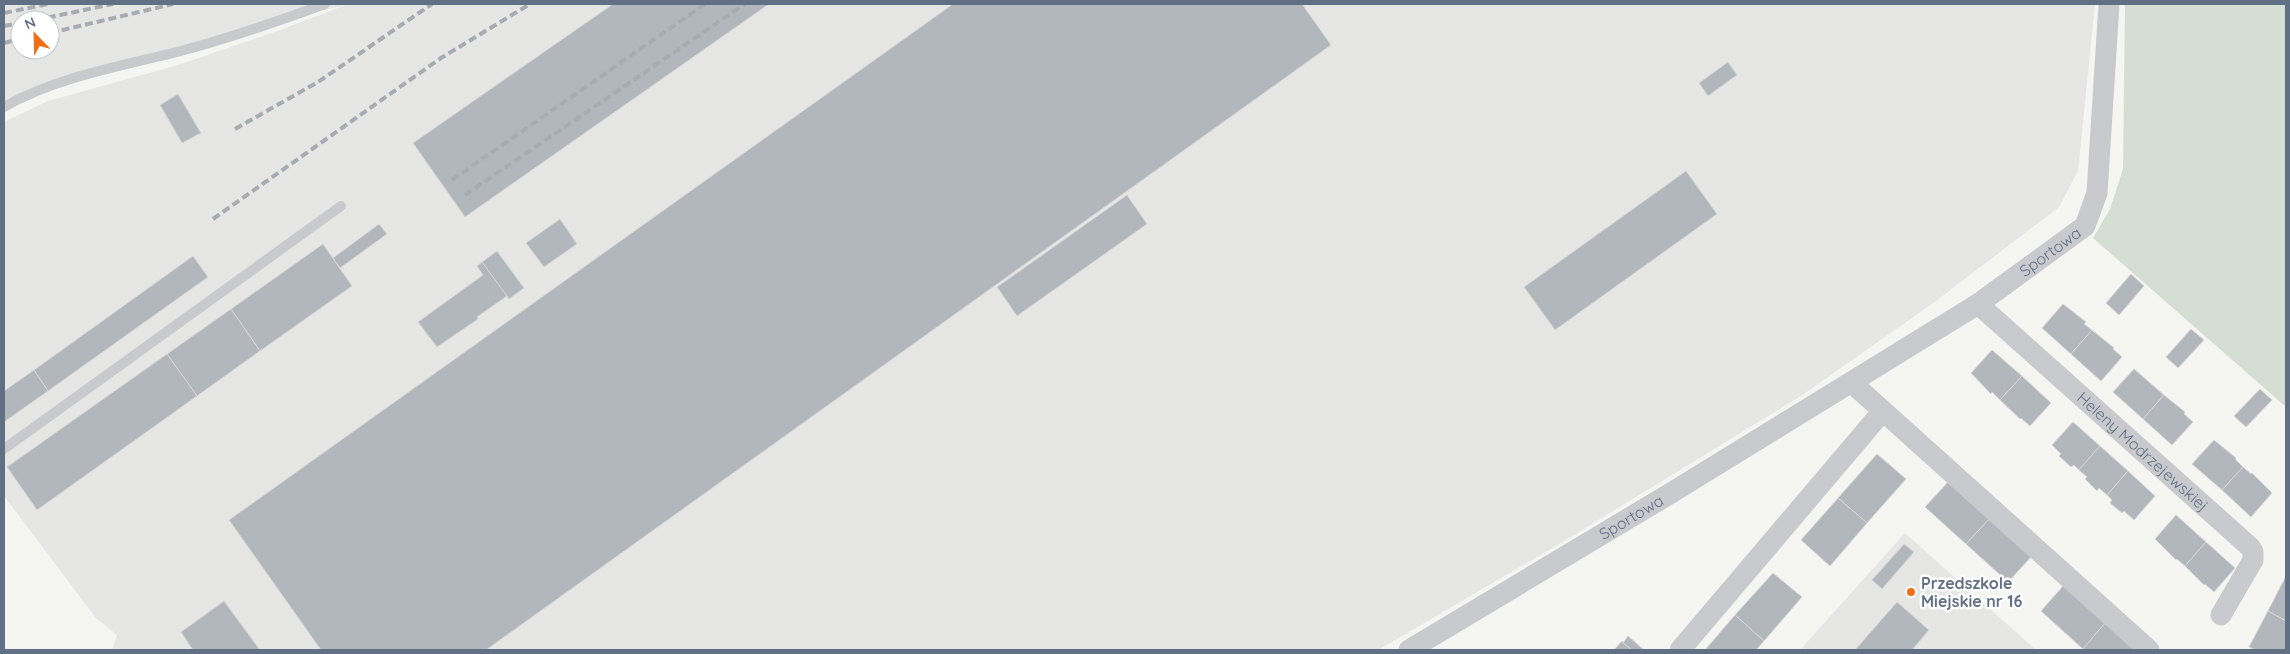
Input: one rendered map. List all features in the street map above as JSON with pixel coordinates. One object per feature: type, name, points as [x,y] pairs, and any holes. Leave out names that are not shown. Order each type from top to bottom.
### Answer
[{"type":"street","name":"Sportowa","points":[[1409,650],[1978,304],[2085,226],[2098,193],[2109,4]]},
{"type":"street","name":"Heleny Modrzejewskiej","points":[[1978,304],[2250,547],[2253,552],[2253,560],[2221,615]]},
{"type":"street","points":[[1852,382],[1882,412],[2149,650]]},
{"type":"street","points":[[1680,650],[1882,412]]},
{"type":"lane","points":[[4,106],[46,88],[71,80],[193,48],[325,4]]},
{"type":"lane","points":[[4,449],[342,206]]},
{"type":"shaded area","points":[[4,4],[2095,4],[2078,171],[2059,207],[1936,301],[1801,396],[1561,543],[1378,650],[112,650],[117,635],[96,618],[4,496],[4,122],[48,101],[178,65],[346,5],[281,20],[88,75],[4,107]]},
{"type":"shaded area","points":[[2125,4],[2286,4],[2286,407],[2093,238],[2110,209],[2123,169]]},
{"type":"shaded area","name":"Przedszkole Miejskie nr 16","points":[[1905,533],[2036,650],[1800,650]]},
{"type":"building","points":[[613,4],[769,4],[465,217],[413,143]]},
{"type":"building","points":[[953,4],[1302,4],[1331,45],[486,650],[321,650],[229,520]]},
{"type":"building","points":[[1728,62],[1737,75],[1708,96],[1699,83]]},
{"type":"building","points":[[178,94],[201,133],[182,143],[160,105]]},
{"type":"building","points":[[1686,171],[1717,214],[1555,330],[1524,287]]},
{"type":"building","points":[[1127,195],[1147,224],[1017,316],[997,287]]},
{"type":"building","points":[[560,219],[577,244],[544,267],[526,243]]},
{"type":"building","points":[[379,224],[387,234],[340,268],[333,258]]},
{"type":"building","points":[[323,244],[352,286],[260,351],[231,309]]},
{"type":"building","points":[[497,251],[524,288],[509,299],[482,262]]},
{"type":"building","points":[[193,256],[208,277],[48,391],[34,370]]},
{"type":"building","points":[[482,262],[507,296],[477,317],[478,319],[437,347],[418,322],[483,275],[477,266]]},
{"type":"building","points":[[2131,274],[2144,286],[2119,315],[2106,303]]},
{"type":"building","points":[[2063,304],[2086,322],[2084,324],[2092,330],[2071,354],[2042,328]]},
{"type":"building","points":[[231,309],[260,351],[197,396],[167,354]]},
{"type":"building","points":[[2191,329],[2204,340],[2178,368],[2166,357]]},
{"type":"building","points":[[2092,330],[2122,357],[2101,381],[2071,354]]},
{"type":"building","points":[[1992,350],[2022,376],[2000,400],[1992,392],[1991,394],[1971,373]]},
{"type":"building","points":[[167,354],[197,396],[37,510],[7,467]]},
{"type":"building","points":[[2134,369],[2164,395],[2143,419],[2113,392]]},
{"type":"building","points":[[34,370],[48,391],[4,422],[4,391]]},
{"type":"building","points":[[2022,376],[2051,403],[2030,426],[2000,400]]},
{"type":"building","points":[[2260,389],[2272,400],[2246,427],[2234,416]]},
{"type":"building","points":[[2164,395],[2185,412],[2184,414],[2193,422],[2172,445],[2143,419]]},
{"type":"building","points":[[2073,422],[2100,446],[2079,470],[2074,465],[2071,467],[2059,456],[2061,454],[2052,445]]},
{"type":"building","points":[[2214,440],[2236,458],[2243,467],[2222,490],[2192,464]]},
{"type":"building","points":[[2100,446],[2128,471],[2107,495],[2099,488],[2097,491],[2085,479],[2087,477],[2079,470]]},
{"type":"building","points":[[1877,454],[1906,479],[1867,523],[1838,498]]},
{"type":"building","points":[[2243,467],[2252,473],[2272,493],[2251,517],[2222,490]]},
{"type":"building","points":[[2128,471],[2155,496],[2134,520],[2124,511],[2122,513],[2110,503],[2112,500],[2107,495]]},
{"type":"building","points":[[1949,481],[1990,518],[1966,544],[1925,507]]},
{"type":"building","points":[[1838,498],[1867,523],[1830,566],[1801,540]]},
{"type":"building","points":[[2176,515],[2206,542],[2185,566],[2176,560],[2155,539]]},
{"type":"building","points":[[1990,518],[2032,556],[2008,582],[1966,544]]},
{"type":"building","points":[[2206,542],[2235,568],[2214,592],[2185,566]]},
{"type":"building","points":[[1904,544],[1914,552],[1882,589],[1872,580]]},
{"type":"building","points":[[1773,573],[1802,597],[1764,641],[1735,615]]},
{"type":"building","points":[[2286,576],[2286,621],[2268,611]]},
{"type":"building","points":[[2064,585],[2106,622],[2083,649],[2041,611]]},
{"type":"building","points":[[224,601],[260,650],[193,650],[181,632]]},
{"type":"building","points":[[1897,602],[1929,630],[1912,650],[1855,650]]},
{"type":"building","points":[[2268,611],[2286,621],[2286,650],[2255,650],[2249,647]]},
{"type":"building","points":[[1735,615],[1764,641],[1756,650],[1705,650]]},
{"type":"building","points":[[2106,622],[2138,650],[2083,649]]},
{"type":"building","points":[[1628,636],[1644,650],[1632,650],[1623,643]]},
{"type":"building","points":[[1622,641],[1623,643],[1632,650],[1614,650]]},
{"type":"railway","points":[[4,13],[48,4]]},
{"type":"railway","points":[[60,15],[113,4]]},
{"type":"railway","points":[[60,31],[173,4]]},
{"type":"railway","points":[[235,129],[318,82],[432,4]]},
{"type":"railway","points":[[213,219],[441,58],[530,4]]},
{"type":"railway","points":[[452,180],[705,4]]},
{"type":"railway","points":[[465,195],[745,4]]},
{"type":"railway","points":[[4,26],[10,25]]},
{"type":"railway","points":[[4,43],[10,42]]},
{"type":"place","name":"Przedszkole Miejskie nr 16","points":[[1911,592]]}]
